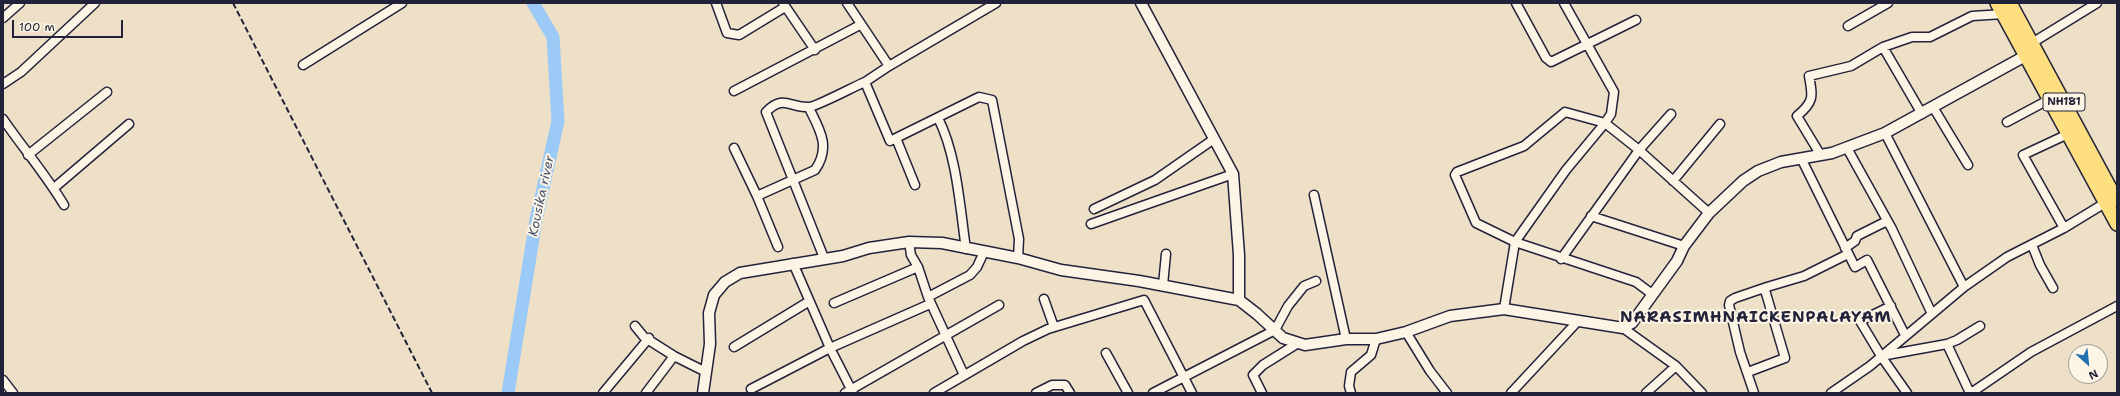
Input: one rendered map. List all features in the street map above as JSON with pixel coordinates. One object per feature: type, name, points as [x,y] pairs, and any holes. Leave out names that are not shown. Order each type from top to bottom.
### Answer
[{"type":"highway","name":"NH181","points":[[2004,7],[2032,43],[2111,202],[2117,224]]},
{"type":"highway","name":"NH181","points":[[2004,7],[2027,56],[2068,134],[2111,202]]},
{"type":"street","points":[[3,18],[20,3]]},
{"type":"street","points":[[3,84],[21,72],[95,3]]},
{"type":"street","points":[[302,65],[402,3]]},
{"type":"street","points":[[716,3],[727,33],[739,35],[784,5],[815,50]]},
{"type":"street","points":[[846,3],[889,66]]},
{"type":"street","points":[[824,258],[766,112],[772,106],[784,102],[809,108],[865,82],[889,66],[996,3]]},
{"type":"street","points":[[1141,3],[1233,174],[1239,255],[1239,300]]},
{"type":"street","points":[[1516,3],[1548,62],[1554,62],[1636,20]]},
{"type":"street","points":[[1848,26],[1888,3]]},
{"type":"street","points":[[2032,43],[2097,3]]},
{"type":"street","points":[[1504,309],[1515,242],[1566,170],[1611,114],[1614,92],[1586,45],[1566,4]]},
{"type":"street","points":[[1820,154],[1797,116],[1807,108],[1813,97],[1809,76],[1851,66],[1883,47],[1912,37],[1930,37],[1972,16],[2004,7]]},
{"type":"street","points":[[734,91],[815,50],[860,25]]},
{"type":"street","points":[[1883,47],[1922,114]]},
{"type":"street","points":[[1623,328],[1632,323],[1677,261],[1684,246],[1709,213],[1743,181],[1758,171],[1781,162],[1848,148],[1884,133],[1922,114],[2027,56]]},
{"type":"street","points":[[865,82],[890,141],[979,97],[992,100],[1019,239],[1018,258]]},
{"type":"street","points":[[28,155],[107,92]]},
{"type":"street","points":[[2006,122],[2050,99]]},
{"type":"street","points":[[1933,107],[1968,165]]},
{"type":"street","points":[[757,196],[815,170],[824,154],[824,143],[809,108]]},
{"type":"street","points":[[1652,294],[1636,282],[1515,242],[1476,223],[1455,175],[1457,172],[1524,146],[1565,112],[1605,123],[1640,150],[1709,213]]},
{"type":"street","points":[[1561,258],[1640,150],[1671,114]]},
{"type":"street","points":[[938,118],[943,128],[953,166],[966,249]]},
{"type":"street","points":[[3,119],[28,155],[54,188],[64,205]]},
{"type":"street","points":[[54,188],[129,124]]},
{"type":"street","points":[[1673,181],[1720,124]]},
{"type":"street","points":[[1884,133],[1964,287]]},
{"type":"street","points":[[2064,228],[2023,155],[2068,134]]},
{"type":"street","points":[[896,138],[915,185]]},
{"type":"street","points":[[1094,209],[1155,180],[1214,139]]},
{"type":"street","points":[[734,148],[757,196],[778,247]]},
{"type":"street","points":[[1848,148],[1887,221],[1932,314]]},
{"type":"street","points":[[1801,158],[1855,267],[1867,260],[1905,335]]},
{"type":"street","points":[[1091,224],[1233,174]]},
{"type":"street","points":[[1314,195],[1346,339]]},
{"type":"street","points":[[1830,393],[1870,366],[1905,335],[1964,287],[2007,257],[2111,202]]},
{"type":"street","points":[[1591,216],[1684,246]]},
{"type":"street","points":[[1754,393],[1740,352],[1729,305],[1730,301],[1746,293],[1804,276],[1847,251],[1857,236],[1887,221]]},
{"type":"street","points":[[909,242],[911,255],[918,267],[929,300],[944,336],[964,375]]},
{"type":"street","points":[[703,393],[710,344],[709,313],[714,295],[725,282],[740,273],[909,242],[942,243],[966,249],[1018,258],[1061,270],[1162,285],[1239,300],[1283,338],[1305,345],[1346,339],[1376,339],[1406,332],[1450,316],[1504,309],[1623,328],[1676,366],[1702,393]]},
{"type":"street","points":[[2032,245],[2040,265],[2054,288]]},
{"type":"street","points":[[751,389],[830,348],[929,300],[970,275],[977,267],[984,252]]},
{"type":"street","points":[[1162,285],[1166,254]]},
{"type":"street","points":[[792,263],[808,302],[850,392],[999,305]]},
{"type":"street","points":[[834,303],[918,267]]},
{"type":"street","points":[[1153,393],[1275,330],[1288,306],[1304,286],[1316,281]]},
{"type":"street","points":[[1748,372],[1786,358],[1769,306],[1765,290],[1767,287]]},
{"type":"street","points":[[1044,299],[1054,327]]},
{"type":"street","points":[[934,393],[1023,341],[1054,327],[1144,300],[1192,393]]},
{"type":"street","points":[[734,347],[808,302]]},
{"type":"street","points":[[1891,306],[1860,321],[1881,356],[1907,393]]},
{"type":"street","points":[[1947,344],[1970,393],[2031,352],[2117,306]]},
{"type":"street","points":[[1511,393],[1578,321]]},
{"type":"street","points":[[634,326],[644,337],[649,338],[674,356],[706,372]]},
{"type":"street","points":[[1881,356],[1947,344],[1957,340],[1980,326]]},
{"type":"street","points":[[1406,332],[1430,371],[1447,393]]},
{"type":"street","points":[[602,393],[649,338]]},
{"type":"street","points":[[1351,393],[1349,386],[1351,372],[1371,355],[1376,339]]},
{"type":"street","points":[[1262,393],[1253,375],[1263,365],[1298,343]]},
{"type":"street","points":[[1106,353],[1128,393]]},
{"type":"street","points":[[646,393],[674,356]]},
{"type":"street","points":[[1646,393],[1676,366]]},
{"type":"street","points":[[3,380],[12,393]]},
{"type":"street","points":[[1036,393],[1052,385],[1065,385],[1070,393]]},
{"type":"waterway","name":"Kousika river","points":[[508,393],[536,220],[558,121],[553,37],[533,3]]},
{"type":"railway","points":[[233,3],[432,393]]},
{"type":"district","name":"NARASIMHNAICKENPALAYAM","points":[[1756,318]]}]
